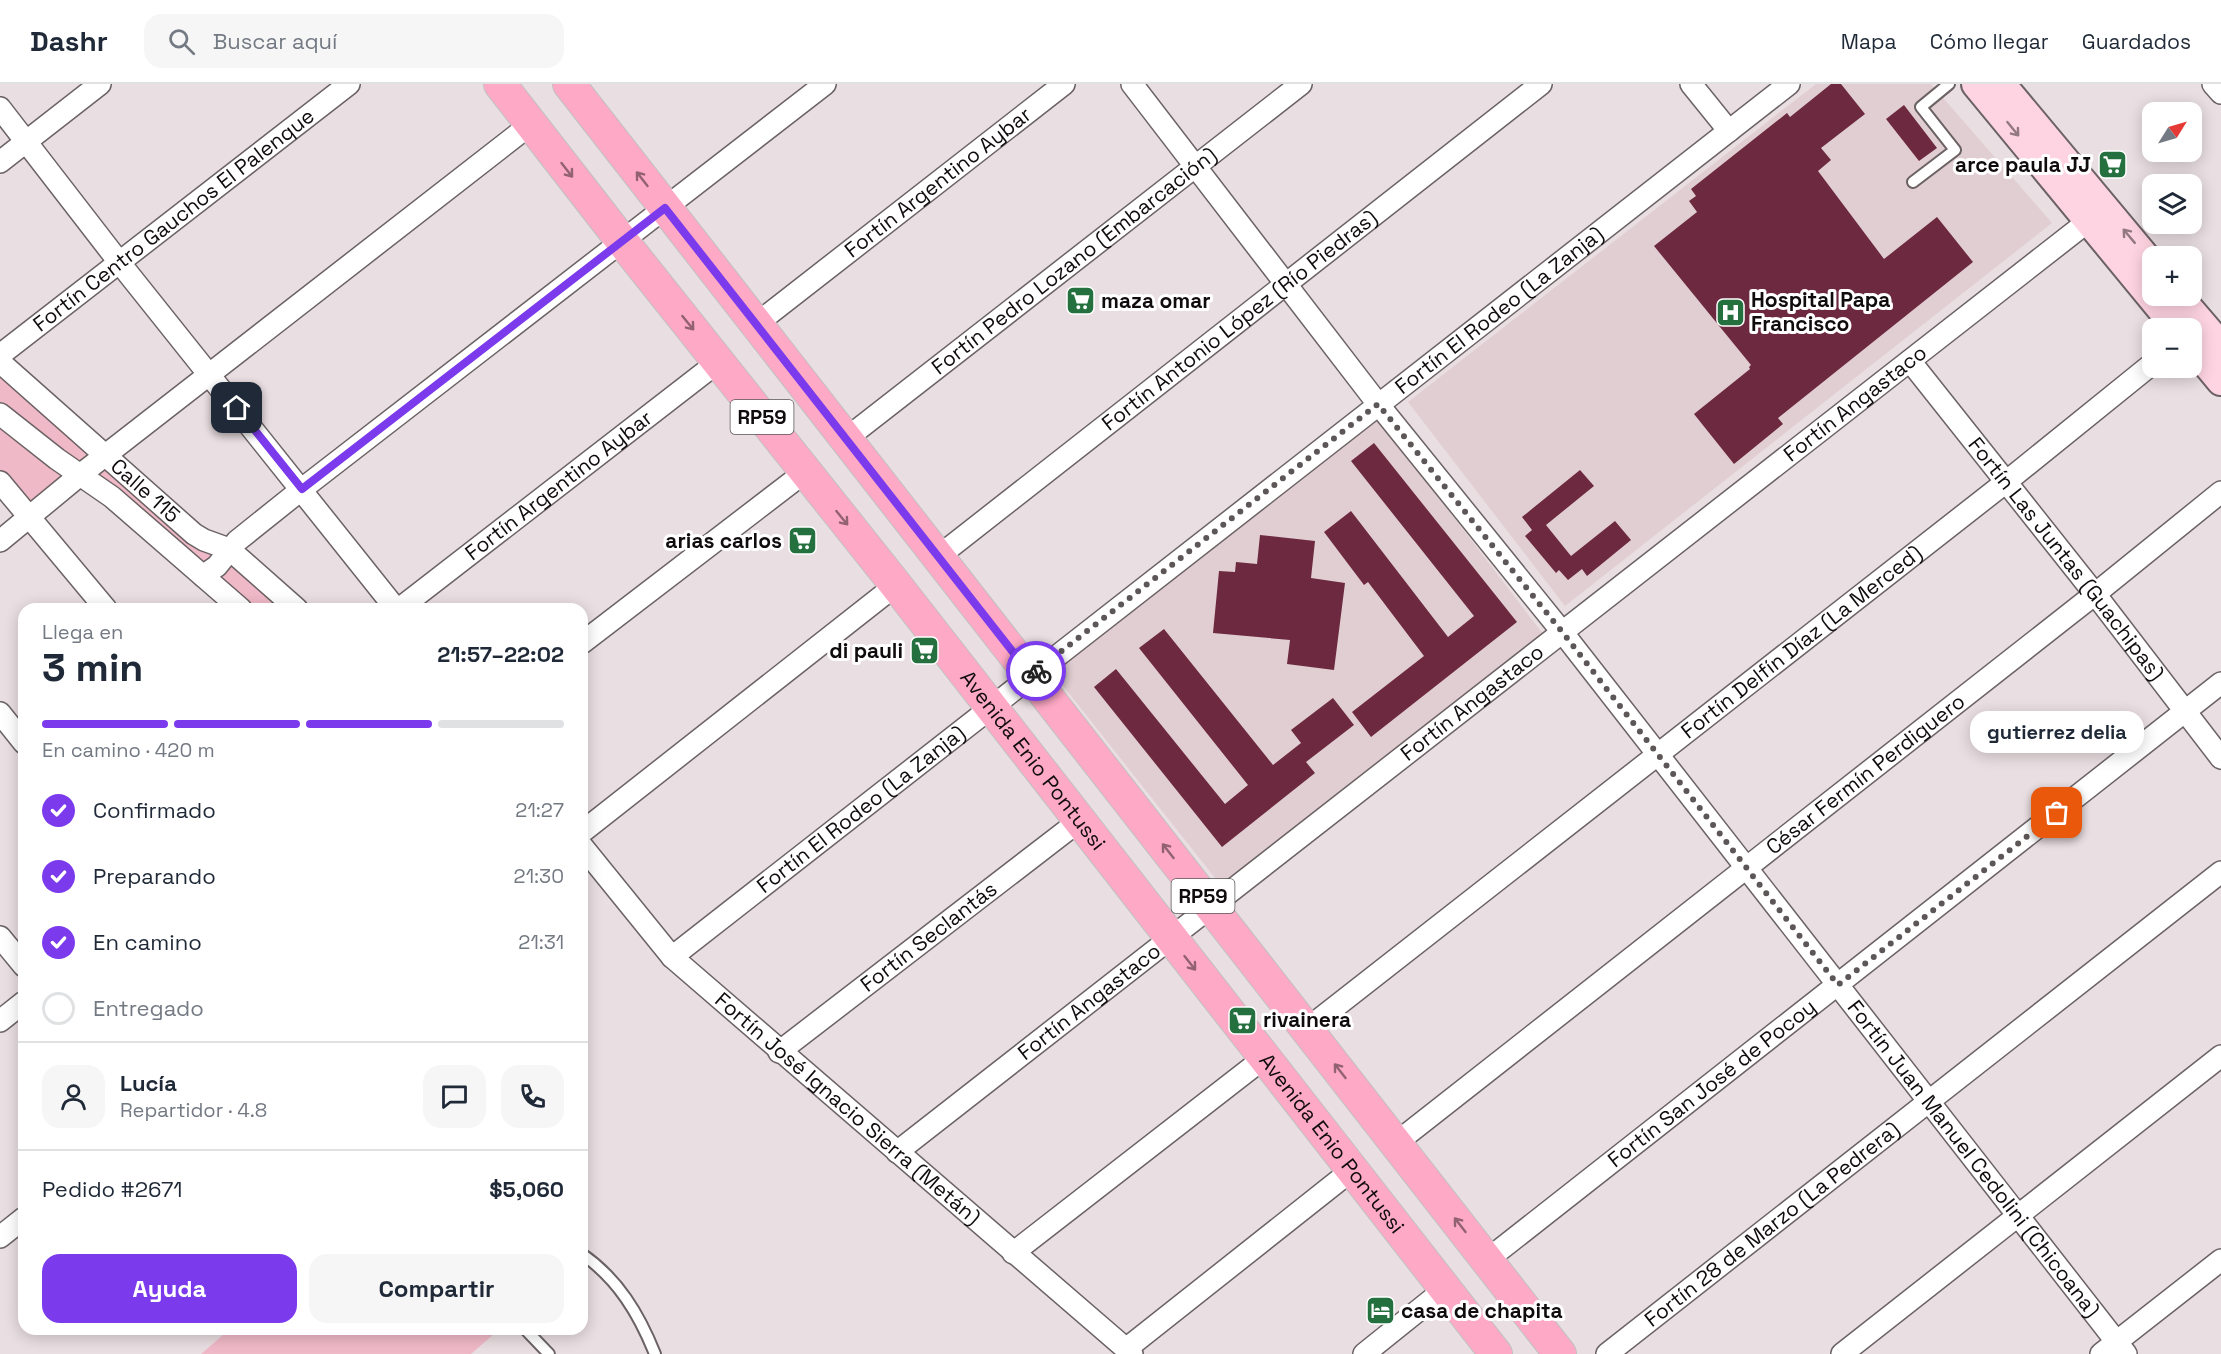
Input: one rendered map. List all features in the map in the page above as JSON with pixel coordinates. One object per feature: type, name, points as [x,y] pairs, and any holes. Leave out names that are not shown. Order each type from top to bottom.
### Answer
[{"type":"main road","name":"Avenida Enio Pontussi","points":[[500,84],[896,585],[1496,1354]]},
{"type":"main road","name":"RP59","points":[[574,86],[755,325],[847,438],[1560,1354]]},
{"type":"street","points":[[0,162],[100,84]]},
{"type":"street","name":"Fortín Centro Gauchos El Palenque","points":[[0,355],[349,84]]},
{"type":"street","points":[[204,576],[217,566],[229,549],[245,534],[825,84]]},
{"type":"street","name":"Fortín Argentino Aybar","points":[[755,325],[1064,84]]},
{"type":"street","name":"Fortín Juan Manuel Cedolini (Chicoana)","points":[[1132,84],[1378,404],[1563,633],[1745,869],[2019,1216],[2115,1350]]},
{"type":"street","name":"Fortín Pedro Lozano (Embarcación)","points":[[847,438],[1301,84]]},
{"type":"street","name":"Fortín Antonio López (Río Piedras)","points":[[939,556],[1541,84]]},
{"type":"street","points":[[1691,84],[1729,131]]},
{"type":"street","name":"Fortín El Rodeo (La Zanja)","points":[[672,957],[1789,84]]},
{"type":"street","points":[[1986,85],[2096,215],[2170,318]]},
{"type":"street","points":[[0,108],[119,262],[393,603]]},
{"type":"street","points":[[0,541],[80,475],[531,124]]},
{"type":"street","points":[[2096,215],[2142,256]]},
{"type":"street","name":"Fortín Angastaco","points":[[897,1152],[2096,215]]},
{"type":"street","points":[[2187,306],[2221,346]]},
{"type":"street","points":[[2202,358],[2221,381]]},
{"type":"street","name":"Fortín Las Juntas (Guachipas)","points":[[1910,361],[2095,594],[2221,758]]},
{"type":"street","name":"Calle 115","points":[[0,362],[194,534],[229,549],[290,603]]},
{"type":"street","name":"Fortín Argentino Aybar","points":[[406,603],[718,362]]},
{"type":"street","name":"Fortín Delfín Díaz (La Merced)","points":[[1307,1029],[2006,482],[2142,372]]},
{"type":"street","points":[[0,414],[112,497],[234,603]]},
{"type":"street","points":[[588,638],[805,472]]},
{"type":"street","points":[[0,482],[101,603]]},
{"type":"street","name":"César Fermín Perdiguero","points":[[1396,1143],[2095,594],[2221,492]]},
{"type":"street","points":[[588,827],[896,585]]},
{"type":"street","name":"Fortín San José de Pocoy","points":[[1487,1260],[2221,683]]},
{"type":"street","points":[[0,713],[18,736]]},
{"type":"street","name":"Fortín Seclantás","points":[[779,1052],[1079,821]]},
{"type":"street","name":"Fortín José Ignacio Sierra (Metán)","points":[[588,853],[672,957],[779,1052],[1129,1351]]},
{"type":"street","name":"Fortín 28 de Marzo (La Pedrera)","points":[[1607,1354],[2221,872]]},
{"type":"street","points":[[0,937],[18,959]]},
{"type":"street","points":[[0,1021],[18,1007]]},
{"type":"street","points":[[1842,1354],[2221,1056]]},
{"type":"street","points":[[1013,1252],[1264,1058]]},
{"type":"street","points":[[1129,1351],[1353,1170]]},
{"type":"street","points":[[0,1237],[18,1223]]},
{"type":"street","points":[[2115,1350],[2221,1260]]},
{"type":"street","points":[[1364,1354],[1445,1289]]},
{"type":"lane","points":[[1912,182],[1955,150],[1921,107],[1948,84]]},
{"type":"lane","points":[[588,1259],[606,1274],[627,1299],[644,1325],[655,1354]]},
{"type":"lane","points":[[531,1335],[549,1354]]},
{"type":"shaded area","name":"Hospital Papa Francisco","points":[[1816,84],[1931,84],[2052,223],[1565,606],[1408,402]]},
{"type":"shaded area","points":[[0,366],[288,603],[235,603],[80,475],[30,514],[0,478]]},
{"type":"shaded area","points":[[1378,418],[1543,634],[1223,888],[1053,673]]},
{"type":"shaded area","points":[[223,1335],[493,1335],[471,1354],[201,1354]]},
{"type":"building","points":[[1831,84],[1841,84],[1865,114],[1821,148],[1831,160],[1818,171],[1884,259],[1937,217],[1973,262],[1778,418],[1783,424],[1734,464],[1694,414],[1750,369],[1751,365],[1654,246],[1697,212],[1689,201],[1696,196],[1691,189],[1787,113],[1790,117]]},
{"type":"building","points":[[1904,105],[1937,148],[1919,161],[1886,119]]},
{"type":"building","points":[[1374,443],[1517,622],[1371,737],[1352,712],[1424,656],[1368,582],[1364,585],[1324,532],[1351,511],[1448,637],[1474,616],[1351,461]]},
{"type":"building","points":[[1580,470],[1594,486],[1546,525],[1571,556],[1615,521],[1631,540],[1587,576],[1582,569],[1568,580],[1559,570],[1556,573],[1525,536],[1532,530],[1522,517]]},
{"type":"building","points":[[1260,535],[1315,541],[1311,578],[1345,583],[1334,670],[1287,664],[1290,640],[1213,633],[1219,571],[1235,572],[1236,562],[1257,564]]},
{"type":"building","points":[[1164,629],[1273,765],[1301,743],[1291,730],[1333,698],[1354,725],[1306,762],[1315,773],[1222,847],[1094,687],[1116,669],[1225,804],[1248,785],[1139,648]]},
{"type":"way so far","points":[[1036,671],[1378,404],[1563,633],[1745,869],[1838,985],[2057,813]]},
{"type":"place","name":"arce paula JJ","points":[[2112,165]]},
{"type":"place","name":"maza omar","points":[[1080,301]]},
{"type":"place","name":"Hospital Papa Francisco","points":[[1730,312]]},
{"type":"place","name":"arias carlos","points":[[803,541]]},
{"type":"place","name":"di pauli","points":[[924,651]]},
{"type":"place","name":"gutierrez delia","points":[[2057,813]]},
{"type":"place","name":"rivainera","points":[[1242,1020]]},
{"type":"place","name":"casa de chapita","points":[[1380,1311]]},
{"type":"route","points":[[237,408],[302,489],[665,208],[1031,675],[1036,671]]}]
